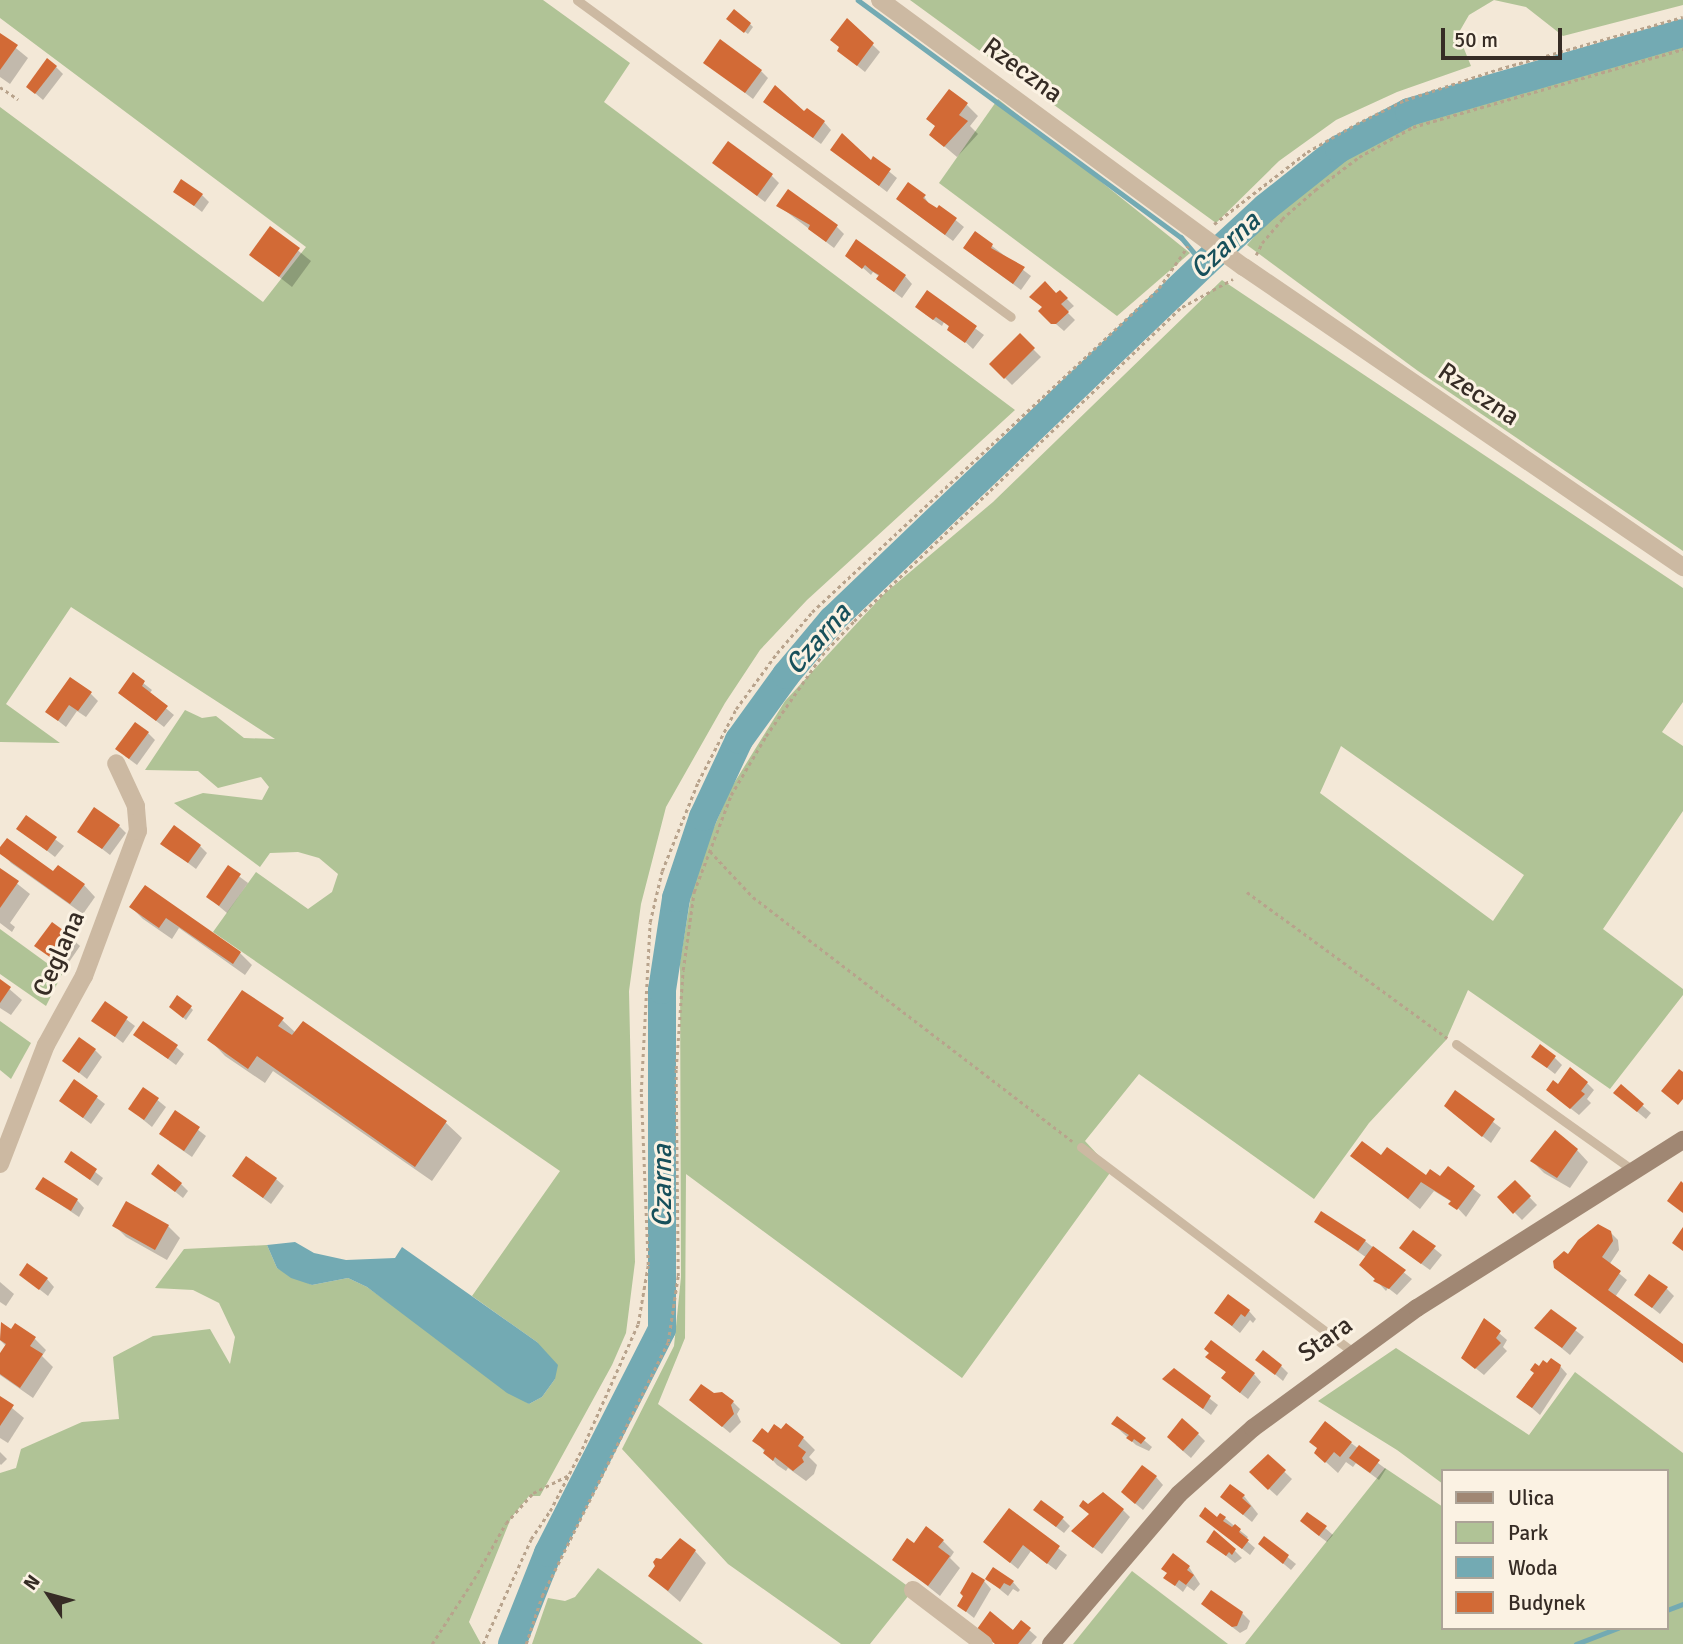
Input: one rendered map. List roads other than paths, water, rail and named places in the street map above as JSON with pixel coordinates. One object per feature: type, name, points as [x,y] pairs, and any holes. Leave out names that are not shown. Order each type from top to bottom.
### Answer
[{"type":"street","name":"Rzeczna","points":[[880,0],[1247,269],[1683,567]]},
{"type":"street","name":"Ceglana","points":[[0,1164],[46,1045],[84,976],[138,831],[136,806],[116,763]]},
{"type":"street","name":"Stara","points":[[1051,1644],[1179,1494],[1253,1428],[1353,1353],[1489,1261],[1683,1140]]},
{"type":"street","points":[[913,1590],[984,1644]]},
{"type":"lane","points":[[577,0],[1011,317]]},
{"type":"lane","points":[[1456,1044],[1633,1171]]},
{"type":"lane","points":[[1081,1147],[1353,1353]]},
{"type":"water","points":[[295,1242],[314,1253],[346,1260],[395,1258],[402,1247],[537,1342],[558,1365],[555,1379],[542,1397],[529,1404],[507,1393],[367,1287],[348,1278],[312,1285],[291,1278],[277,1268],[267,1245]]},
{"type":"waterway","points":[[858,0],[1181,237],[1204,264]]},
{"type":"waterway","name":"Czarna","points":[[512,1644],[548,1553],[662,1329],[662,990],[676,898],[703,817],[739,740],[786,675],[832,620],[1204,264],[1266,207],[1339,149],[1409,112],[1683,33]]},
{"type":"waterway","points":[[1669,1609],[1683,1604]]},
{"type":"waterway","points":[[1576,1644],[1613,1630]]}]
